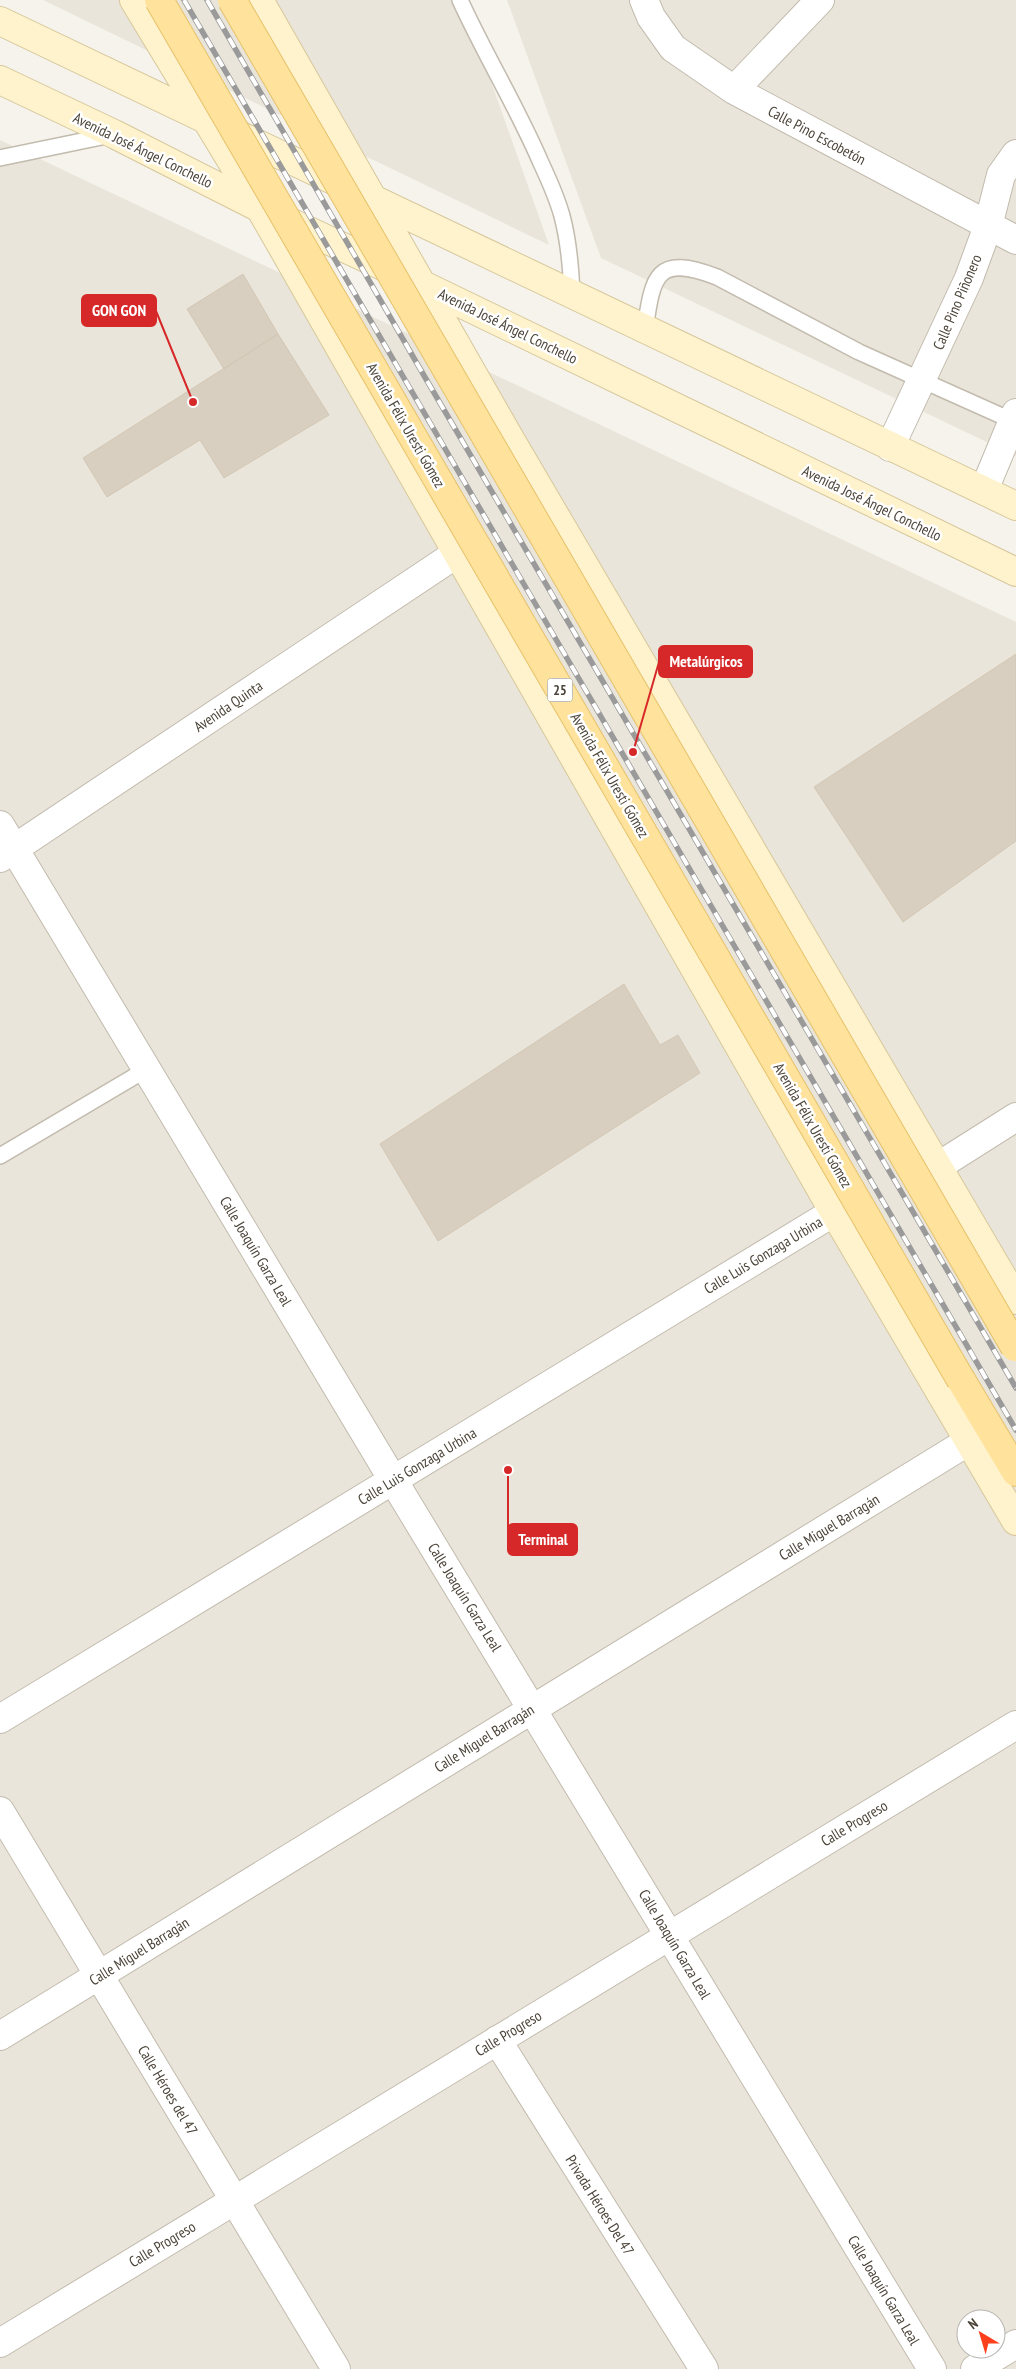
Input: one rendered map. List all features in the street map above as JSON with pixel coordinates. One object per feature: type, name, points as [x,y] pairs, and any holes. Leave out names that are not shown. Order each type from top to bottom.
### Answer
[{"type":"main road","name":"Avenida Félix Uresti Gómez","points":[[159,0],[1016,1472]]},
{"type":"main road","points":[[232,0],[1015,1349]]},
{"type":"street","name":"25","points":[[134,0],[260,208],[456,554],[834,1212],[1016,1521]]},
{"type":"street","points":[[259,0],[520,456],[1016,1300]]},
{"type":"street","name":"Calle Pino Escobetón","points":[[644,0],[651,17],[673,48],[734,90],[1016,240]]},
{"type":"street","points":[[734,90],[820,0]]},
{"type":"street","points":[[0,21],[1016,506]]},
{"type":"street","name":"Avenida José Ángel Conchello","points":[[0,80],[114,134],[260,208],[422,284],[1016,572]]},
{"type":"street","name":"Calle Pino Piñonero","points":[[890,447],[969,278],[988,226],[1001,175],[1016,154]]},
{"type":"street","points":[[984,490],[1014,417]]},
{"type":"street","name":"Avenida Quinta","points":[[7,853],[456,554]]},
{"type":"street","name":"Calle Joaquín Garza Leal","points":[[0,825],[7,853],[147,1069],[393,1480],[534,1708],[932,2369]]},
{"type":"street","points":[[937,1167],[1016,1117]]},
{"type":"street","name":"Calle Luis Gonzaga Urbina","points":[[0,1719],[834,1212]]},
{"type":"street","name":"Calle Miguel Barragán","points":[[0,2036],[969,1442]]},
{"type":"street","name":"Calle Progreso","points":[[0,2342],[1016,1725]]},
{"type":"street","name":"Calle Héroes del 47","points":[[0,1811],[336,2369]]},
{"type":"street","name":"Privada Héroes Del 47","points":[[497,2040],[704,2369]]},
{"type":"street","points":[[974,2369],[1016,2344]]},
{"type":"lane","points":[[460,0],[473,30],[504,85],[530,138],[562,214],[570,256],[572,294]]},
{"type":"lane","points":[[0,158],[114,134]]},
{"type":"lane","points":[[645,329],[650,292],[654,281],[666,269],[690,268],[717,277],[859,352],[922,381],[1014,417]]},
{"type":"lane","points":[[0,1156],[147,1069]]},
{"type":"shaded area","points":[[43,0],[462,0],[549,245]]},
{"type":"shaded area","points":[[507,0],[1016,0],[1016,456],[601,258]]},
{"type":"shaded area","points":[[0,140],[1016,622],[1016,2369],[0,2369]]},
{"type":"building","points":[[243,274],[278,334],[224,369],[187,309]]},
{"type":"building","points":[[278,334],[329,415],[224,478],[200,440],[107,497],[83,458]]},
{"type":"building","points":[[1016,654],[1016,841],[903,922],[814,787]]},
{"type":"building","points":[[624,984],[660,1045],[678,1035],[700,1073],[438,1241],[380,1144]]},
{"type":"railway","points":[[184,0],[1016,1430]]},
{"type":"railway","points":[[207,0],[426,379],[1016,1388]]},
{"type":"place","name":"GON GON","points":[[193,402]]},
{"type":"place","name":"Metalúrgicos","points":[[633,752]]},
{"type":"place","name":"Terminal","points":[[508,1470]]}]
